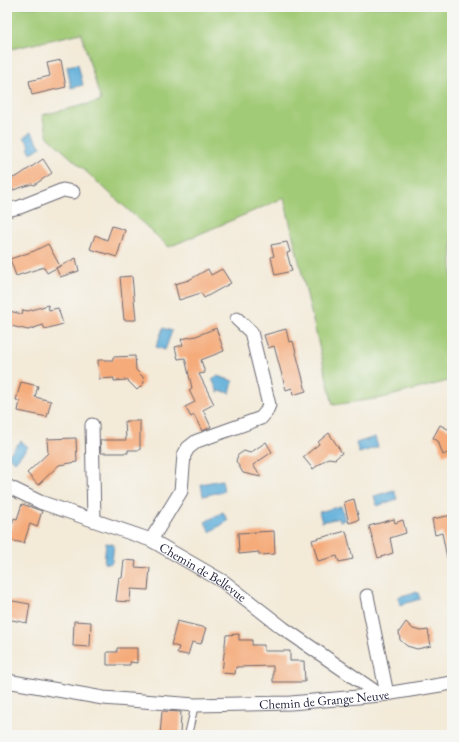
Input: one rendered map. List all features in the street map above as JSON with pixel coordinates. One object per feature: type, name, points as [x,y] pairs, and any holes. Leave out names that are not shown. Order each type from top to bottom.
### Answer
[{"type":"street","points":[[7,210],[20,207],[63,190],[73,192]]},
{"type":"street","points":[[151,540],[181,491],[184,455],[188,448],[197,441],[261,418],[269,405],[251,332],[237,318]]},
{"type":"street","points":[[92,424],[94,520]]},
{"type":"street","name":"Chemin de Bellevue","points":[[7,486],[40,502],[151,540],[224,582],[283,628],[383,694]]},
{"type":"street","points":[[367,596],[383,694]]},
{"type":"street","name":"Chemin de Grange Neuve","points":[[7,681],[103,698],[195,705],[291,703],[383,694],[452,683]]},
{"type":"lane","points":[[188,735],[195,705]]},
{"type":"green space","points":[[7,7],[452,7],[452,380],[382,398],[333,405],[284,198],[169,247],[48,137],[42,115],[101,101],[81,33],[7,50]]},
{"type":"water","points":[[78,64],[83,85],[71,88],[67,66]]},
{"type":"water","points":[[31,132],[41,147],[31,153],[28,148],[30,146],[24,137]]},
{"type":"water","points":[[163,328],[172,331],[165,350],[156,347]]},
{"type":"water","points":[[217,376],[233,381],[230,393],[222,391],[218,392],[212,379]]},
{"type":"water","points":[[375,437],[378,447],[359,453],[356,443]]},
{"type":"water","points":[[21,441],[28,447],[15,462],[7,456]]},
{"type":"water","points":[[222,480],[224,491],[203,496],[201,484]]},
{"type":"water","points":[[394,490],[397,499],[377,506],[374,496]]},
{"type":"water","points":[[341,506],[345,520],[340,521],[339,518],[322,522],[319,512]]},
{"type":"water","points":[[223,512],[228,521],[210,532],[205,522]]},
{"type":"water","points":[[106,543],[114,544],[112,562],[110,564],[104,563]]},
{"type":"water","points":[[415,592],[418,593],[420,599],[400,605],[398,597]]},
{"type":"building","points":[[61,60],[66,87],[32,95],[29,81],[50,76],[47,63]]},
{"type":"building","points":[[43,159],[52,173],[34,185],[32,184],[7,192],[7,180],[18,176]]},
{"type":"building","points":[[112,226],[125,230],[117,257],[90,249],[95,235],[107,240]]},
{"type":"building","points":[[287,242],[290,252],[287,253],[292,271],[275,275],[271,257],[274,256],[271,245]]},
{"type":"building","points":[[48,244],[60,266],[47,273],[44,267],[16,276],[10,259],[34,251]]},
{"type":"building","points":[[76,258],[79,271],[60,277],[56,268]]},
{"type":"building","points":[[208,269],[211,275],[222,269],[231,283],[204,298],[201,293],[179,300],[175,284],[189,280]]},
{"type":"building","points":[[132,276],[136,320],[124,320],[120,277]]},
{"type":"building","points":[[48,305],[49,310],[58,308],[63,324],[45,329],[43,325],[28,330],[7,325],[9,311],[22,314],[23,310],[28,311]]},
{"type":"building","points":[[216,328],[224,351],[201,360],[205,373],[199,374],[214,404],[203,410],[211,427],[202,431],[194,415],[191,417],[185,407],[195,402],[189,390],[192,388],[185,358],[178,359],[175,347],[183,345],[181,339],[196,336]]},
{"type":"building","points":[[286,329],[289,342],[293,341],[306,391],[293,395],[292,388],[286,390],[274,346],[268,348],[264,335]]},
{"type":"building","points":[[135,356],[136,370],[143,377],[144,383],[137,390],[127,380],[114,381],[114,378],[99,379],[98,360],[113,360],[113,357]]},
{"type":"building","points":[[21,382],[38,386],[35,397],[51,401],[47,417],[18,411],[20,401],[16,400]]},
{"type":"building","points":[[125,421],[140,421],[140,450],[128,450],[128,453],[101,453],[100,440],[126,440]]},
{"type":"building","points":[[440,425],[452,431],[452,451],[443,455],[438,441],[433,438]]},
{"type":"building","points":[[329,433],[342,453],[335,459],[328,458],[313,469],[303,457],[319,444],[318,442]]},
{"type":"building","points":[[76,438],[77,462],[59,465],[38,485],[27,473],[48,453],[47,439]]},
{"type":"building","points":[[266,442],[272,452],[253,465],[261,477],[243,473],[236,461],[238,455],[244,451],[250,453]]},
{"type":"building","points":[[354,499],[359,520],[349,523],[344,502]]},
{"type":"building","points":[[22,504],[42,511],[37,527],[30,524],[24,543],[7,540],[14,518],[17,519]]},
{"type":"building","points":[[452,515],[452,557],[447,558],[442,533],[435,535],[432,519]]},
{"type":"building","points":[[394,519],[395,523],[403,520],[406,533],[390,538],[393,553],[378,558],[369,526]]},
{"type":"building","points":[[274,531],[275,554],[259,555],[259,552],[239,554],[238,533]]},
{"type":"building","points":[[346,531],[353,559],[339,562],[337,556],[318,561],[312,540]]},
{"type":"building","points":[[124,560],[136,561],[135,567],[150,568],[148,590],[131,589],[130,602],[116,601],[119,577],[122,578]]},
{"type":"building","points":[[7,600],[30,604],[27,623],[7,619]]},
{"type":"building","points":[[74,621],[91,622],[90,647],[73,646]]},
{"type":"building","points":[[177,621],[206,628],[201,644],[192,642],[188,655],[177,653],[179,647],[171,645]]},
{"type":"building","points":[[406,622],[413,629],[421,631],[428,630],[431,646],[417,649],[407,646],[400,640],[399,632]]},
{"type":"building","points":[[239,634],[239,640],[252,640],[252,645],[264,645],[264,651],[290,651],[290,661],[304,661],[305,682],[273,682],[273,666],[236,667],[235,674],[222,673],[226,635]]},
{"type":"building","points":[[117,648],[137,648],[137,663],[130,662],[130,665],[107,665],[107,652],[117,652]]},
{"type":"building","points":[[162,711],[181,712],[180,735],[160,735]]}]
